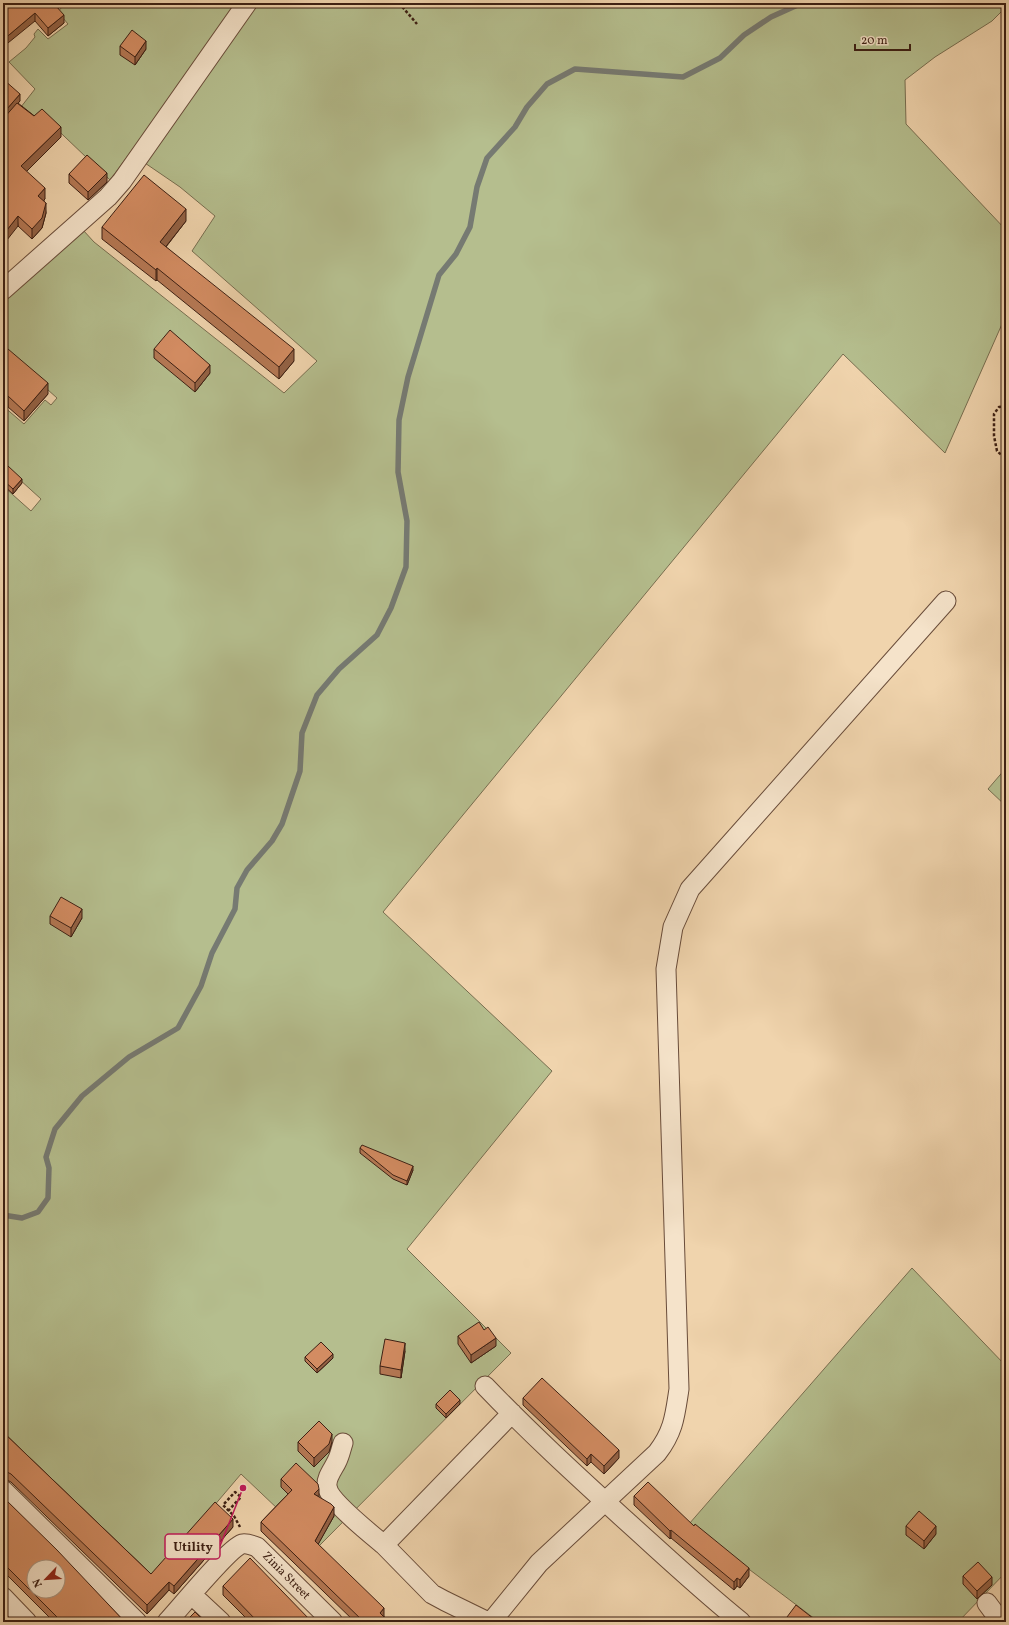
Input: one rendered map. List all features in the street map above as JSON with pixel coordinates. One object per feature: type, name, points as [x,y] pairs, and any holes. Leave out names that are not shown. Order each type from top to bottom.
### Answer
[{"type":"street","points":[[3,290],[93,212],[113,192],[247,3]]},
{"type":"street","points":[[343,1443],[338,1459],[329,1477],[327,1486],[329,1493],[336,1502],[384,1545],[432,1594],[445,1602],[490,1622],[539,1563],[657,1453],[668,1439],[674,1419],[679,1388],[666,970],[673,927],[690,889],[946,601]]},
{"type":"street","points":[[485,1386],[512,1414],[676,1568],[742,1622]]},
{"type":"street","points":[[384,1545],[512,1414]]},
{"type":"street","points":[[3,1490],[136,1622]]},
{"type":"street","name":"Zinia Street","points":[[192,1595],[234,1549],[241,1544],[249,1544],[257,1547],[333,1622]]},
{"type":"street","points":[[167,1622],[192,1595],[221,1622]]},
{"type":"street","points":[[3,1597],[27,1622]]},
{"type":"street","points":[[986,1603],[1000,1622]]},
{"type":"path","points":[[399,3],[417,24]]},
{"type":"path","points":[[1006,406],[999,407],[994,414],[994,436],[997,451],[1006,459]]},
{"type":"path","points":[[228,1511],[241,1495],[236,1491],[223,1505],[228,1511],[238,1522],[241,1531]]},
{"type":"green space","points":[[65,3],[240,3],[110,180],[42,115],[24,134],[10,121],[35,89],[9,62],[26,48],[35,37],[34,34],[38,29],[48,39],[68,24],[58,12]]},
{"type":"green space","points":[[255,3],[1006,3],[1006,7],[992,21],[935,57],[905,80],[906,124],[1006,230],[1006,315],[945,453],[843,354],[383,912],[552,1071],[407,1249],[511,1353],[318,1547],[241,1474],[151,1580],[3,1436],[3,486],[31,511],[41,499],[8,469],[3,474],[3,406],[24,424],[45,400],[51,405],[57,398],[9,355],[3,362],[3,300],[83,230],[94,242],[284,393],[317,361],[192,251],[215,216],[180,187],[142,161]]},
{"type":"green space","points":[[1006,768],[1006,806],[988,789]]},
{"type":"green space","points":[[912,1268],[1006,1366],[1006,1572],[958,1622],[819,1622],[689,1524]]},
{"type":"building","points":[[3,3],[57,3],[55,5],[64,15],[48,28],[35,13],[3,40]]},
{"type":"building","points":[[132,30],[146,41],[135,57],[120,46]]},
{"type":"building","points":[[3,79],[20,94],[6,110],[3,107]]},
{"type":"building","points":[[17,103],[34,116],[42,109],[61,127],[21,166],[45,188],[38,196],[46,203],[42,218],[32,229],[18,216],[3,235],[3,119]]},
{"type":"building","points":[[87,155],[107,173],[88,192],[69,174]]},
{"type":"building","points":[[144,175],[186,209],[160,242],[294,349],[279,367],[157,268],[156,270],[102,227]]},
{"type":"building","points":[[170,330],[210,365],[195,383],[154,349]]},
{"type":"building","points":[[8,349],[48,383],[24,411],[8,396],[3,402],[3,355]]},
{"type":"building","points":[[8,466],[22,479],[13,489],[3,480],[3,472]]},
{"type":"building","points":[[61,897],[82,909],[71,928],[50,916]]},
{"type":"building","points":[[362,1145],[413,1166],[407,1181],[393,1175],[360,1148]]},
{"type":"building","points":[[479,1322],[484,1330],[488,1327],[496,1338],[471,1355],[458,1336]]},
{"type":"building","points":[[385,1339],[405,1343],[401,1370],[380,1366]]},
{"type":"building","points":[[321,1342],[333,1354],[317,1369],[305,1357]]},
{"type":"building","points":[[542,1378],[619,1450],[604,1466],[591,1454],[587,1459],[523,1398]]},
{"type":"building","points":[[450,1390],[460,1400],[446,1414],[436,1404]]},
{"type":"building","points":[[319,1421],[332,1434],[329,1444],[314,1458],[298,1442]]},
{"type":"building","points":[[3,1432],[151,1574],[215,1502],[233,1519],[174,1586],[169,1582],[147,1605],[11,1474],[3,1471]]},
{"type":"building","points":[[296,1463],[318,1484],[319,1489],[314,1494],[334,1507],[315,1541],[384,1608],[380,1613],[389,1622],[364,1622],[261,1522],[292,1490],[281,1479]]},
{"type":"building","points":[[648,1482],[694,1526],[695,1524],[749,1568],[740,1580],[737,1578],[734,1582],[671,1530],[670,1531],[634,1496]]},
{"type":"building","points":[[3,1497],[66,1559],[26,1559],[26,1586],[3,1563]]},
{"type":"building","points":[[919,1511],[936,1526],[924,1541],[906,1526]]},
{"type":"building","points":[[250,1558],[312,1622],[258,1622],[223,1586]]},
{"type":"building","points":[[66,1560],[125,1622],[62,1622],[39,1599],[66,1599]]},
{"type":"building","points":[[978,1562],[992,1577],[977,1591],[963,1576]]},
{"type":"building","points":[[796,1605],[814,1619],[812,1622],[784,1621]]},
{"type":"building","points":[[3,1612],[13,1622],[3,1622]]},
{"type":"building","points":[[195,1612],[205,1622],[185,1622]]},
{"type":"waterway","points":[[3,1215],[22,1218],[38,1212],[48,1198],[49,1168],[46,1157],[55,1129],[82,1096],[129,1057],[178,1028],[201,986],[212,953],[235,909],[237,888],[247,870],[272,841],[282,824],[300,771],[302,733],[317,695],[339,669],[377,635],[391,608],[406,567],[407,521],[398,472],[399,420],[408,377],[439,275],[456,254],[470,227],[477,187],[487,158],[515,127],[527,107],[547,84],[575,69],[683,77],[720,58],[744,35],[771,17],[802,3]]},
{"type":"place","name":"Utility","points":[[243,1488]]}]
